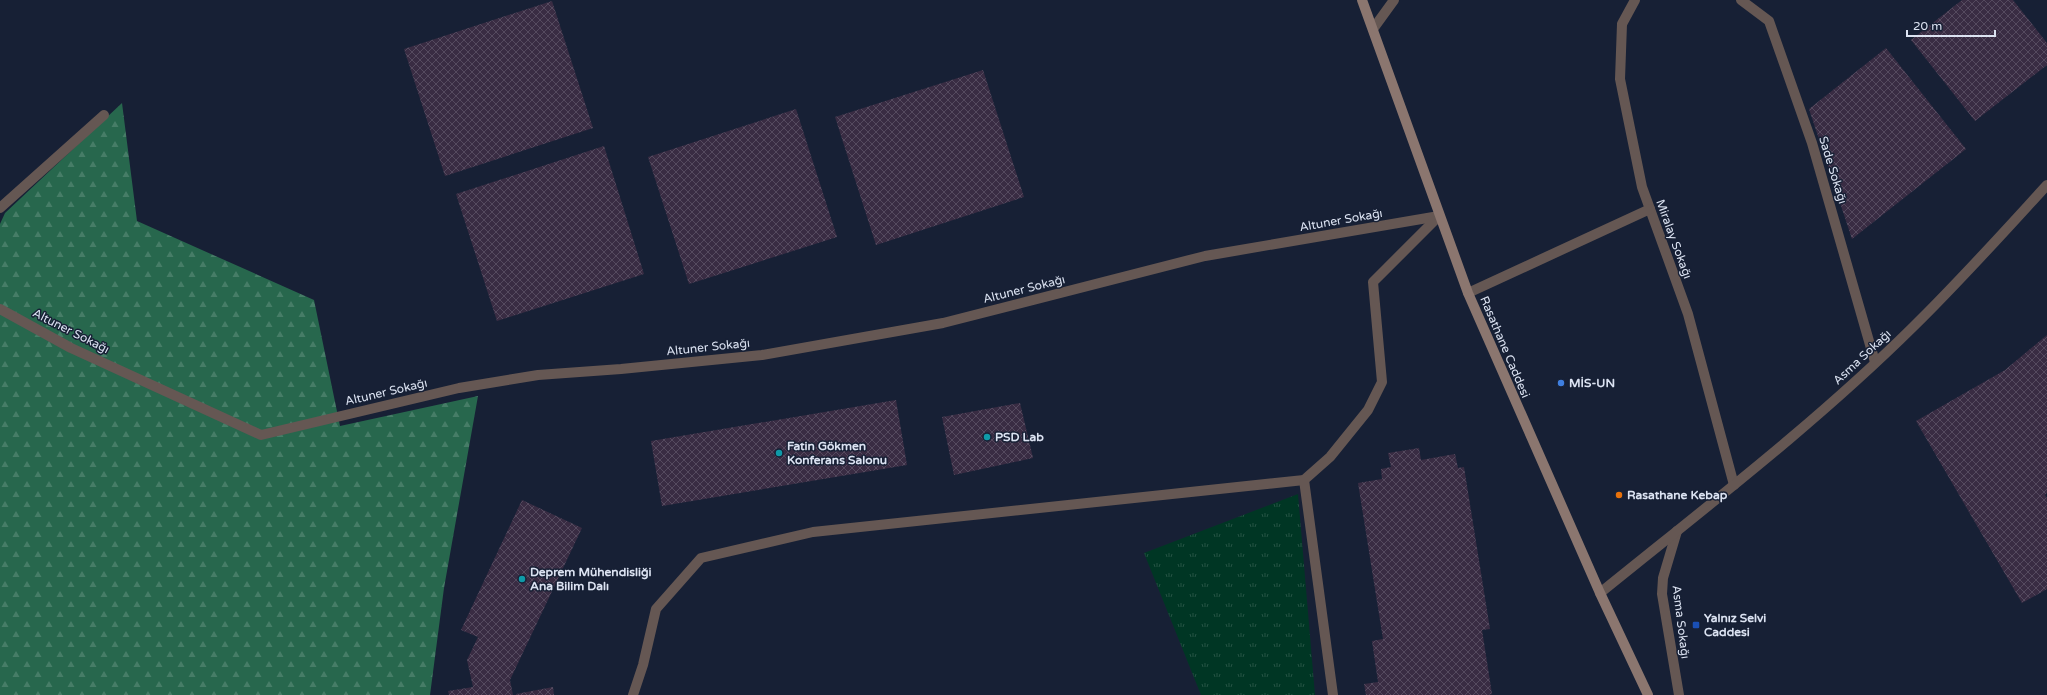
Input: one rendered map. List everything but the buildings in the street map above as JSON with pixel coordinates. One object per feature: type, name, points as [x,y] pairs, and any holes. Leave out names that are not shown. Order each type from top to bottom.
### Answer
[{"type":"street","name":"Rasathane Caddesi","points":[[1362,0],[1468,294],[1600,593],[1648,695]]},
{"type":"street","points":[[1373,29],[1394,0]]},
{"type":"street","name":"Miralay Sokağı","points":[[1635,0],[1622,24],[1620,79],[1642,187],[1688,314],[1734,484]]},
{"type":"street","name":"Sade Sokağı","points":[[1741,0],[1769,21],[1812,143],[1875,362]]},
{"type":"street","points":[[0,208],[104,115]]},
{"type":"street","name":"Asma Sokağı","points":[[1600,593],[1837,398],[1913,327],[2047,185]]},
{"type":"street","points":[[1468,294],[1650,209]]},
{"type":"street","points":[[633,695],[643,665],[656,609],[701,558],[813,532],[1304,480],[1330,457],[1368,410],[1382,382],[1374,282],[1439,216]]},
{"type":"street","name":"Altuner Sokağı","points":[[0,310],[71,348],[262,435],[460,388],[538,375],[621,369],[762,355],[943,323],[1205,256],[1439,216]]},
{"type":"street","points":[[1304,480],[1333,695]]},
{"type":"street","name":"Asma Sokağı","points":[[1677,530],[1665,571],[1662,594],[1679,695]]},
{"type":"green space","points":[[122,103],[137,221],[314,300],[340,426],[478,396],[444,588],[430,695],[0,695],[0,224],[5,213]]},
{"type":"green space","points":[[1298,494],[1315,695],[1201,695],[1144,553]]},
{"type":"place","name":"MİS-UN","points":[[1561,383]]},
{"type":"place","name":"PSD Lab","points":[[987,437]]},
{"type":"place","name":"Fatin Gökmen Konferans Salonu","points":[[779,453]]},
{"type":"place","name":"Rasathane Kebap","points":[[1619,495]]},
{"type":"place","name":"Deprem Mühendisliği Ana Bilim Dalı","points":[[522,579]]},
{"type":"place","name":"Yalnız Selvi Caddesi","points":[[1696,625]]}]
